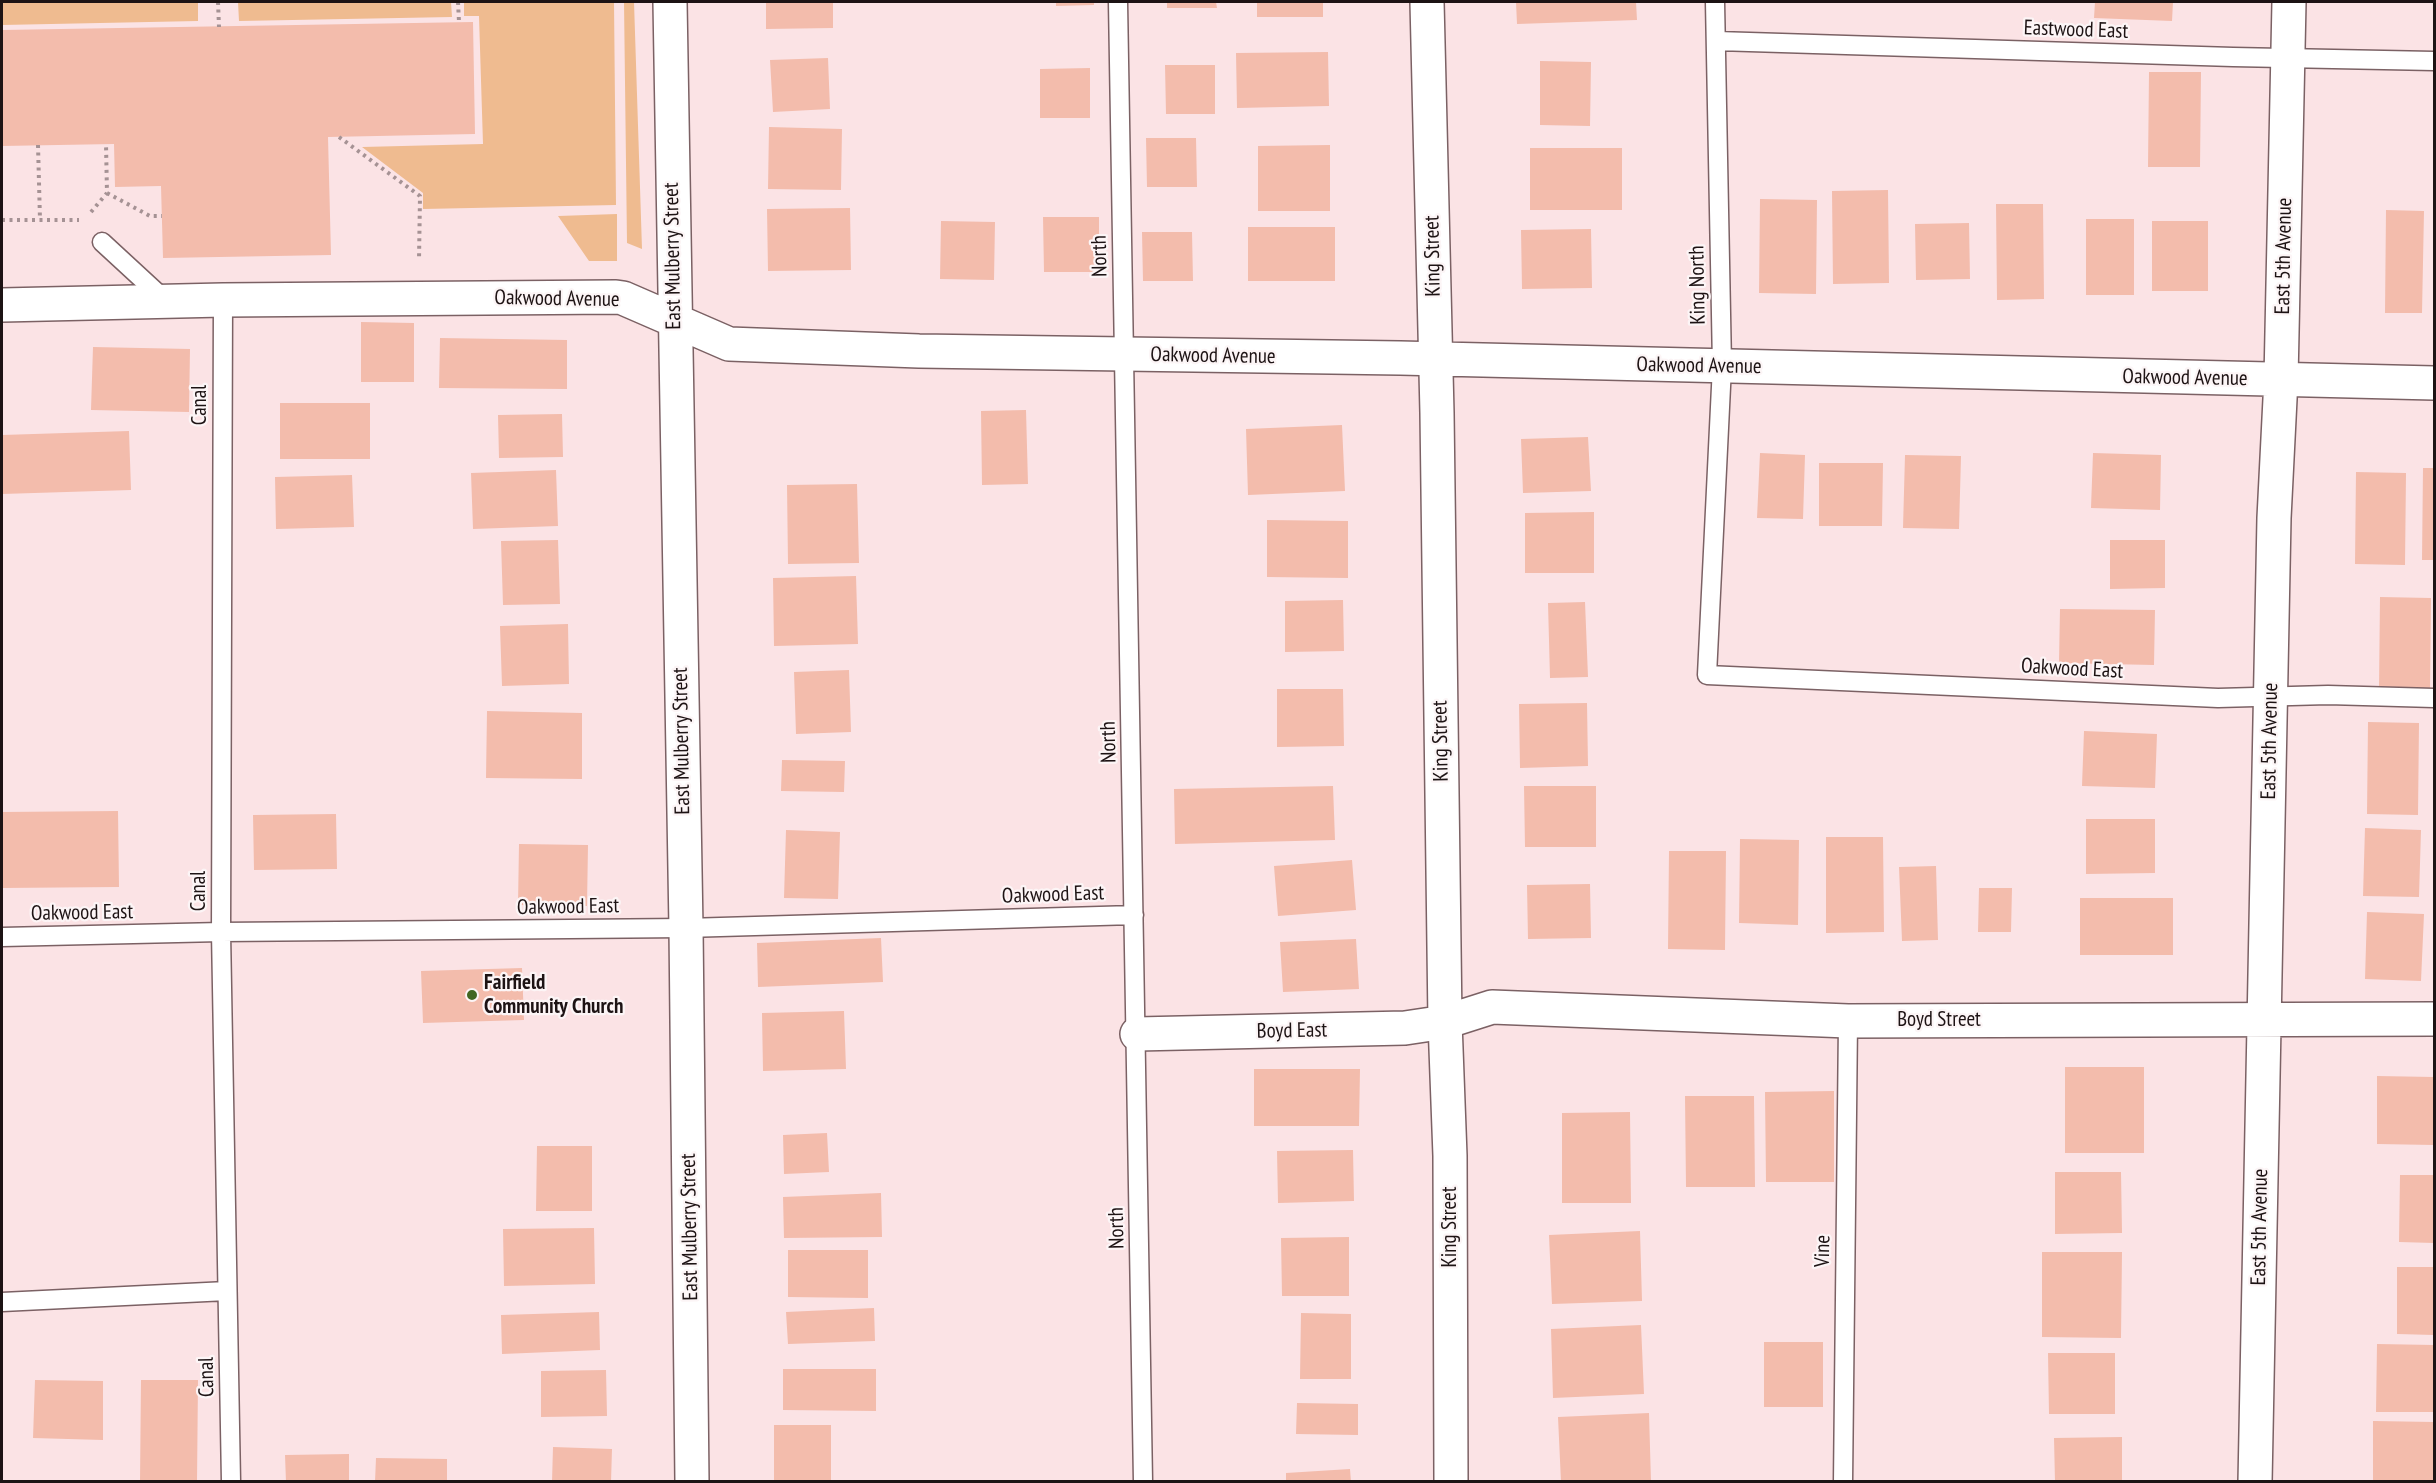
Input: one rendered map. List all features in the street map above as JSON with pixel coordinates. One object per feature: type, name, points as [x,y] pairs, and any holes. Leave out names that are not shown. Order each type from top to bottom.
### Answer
[{"type":"street","name":"East Mulberry Street","points":[[670,2],[686,928],[692,1482]]},
{"type":"street","name":"King Street","points":[[1427,2],[1445,1022],[1450,1156],[1451,1482]]},
{"type":"street","name":"East 5th Avenue","points":[[2255,1482],[2274,518],[2281,379],[2289,2]]},
{"type":"street","name":"Oakwood Avenue","points":[[2,305],[223,300],[616,297],[674,319],[729,344],[919,351],[1722,366],[2434,383]]},
{"type":"street","name":"Boyd Street","points":[[1445,1022],[1492,1007],[1848,1021],[2434,1019]]},
{"type":"street","name":"Boyd East","points":[[1137,1034],[1405,1029],[1445,1022]]},
{"type":"lane","name":"North","points":[[1118,2],[1143,1482]]},
{"type":"lane","name":"King North","points":[[1707,675],[1722,366],[1715,2]]},
{"type":"lane","name":"Eastwood East","points":[[1717,40],[2434,61]]},
{"type":"lane","points":[[102,242],[166,301]]},
{"type":"lane","name":"Canal","points":[[223,300],[221,932],[231,1482]]},
{"type":"lane","name":"Oakwood East","points":[[1707,675],[2218,698],[2328,695],[2434,698]]},
{"type":"lane","name":"Oakwood East","points":[[2,937],[221,932],[686,928],[1134,915]]},
{"type":"lane","name":"Vine","points":[[1844,1482],[1848,1021]]},
{"type":"lane","points":[[2,1302],[227,1291]]},
{"type":"path","points":[[218,2],[219,27]]},
{"type":"path","points":[[458,2],[459,22]]},
{"type":"path","points":[[339,137],[420,196],[419,271]]},
{"type":"path","points":[[106,144],[107,193],[150,216],[162,216]]},
{"type":"path","points":[[38,145],[40,220]]},
{"type":"path","points":[[2,220],[83,220]]},
{"type":"shaded area","points":[[2,2],[198,2],[198,21],[2,25]]},
{"type":"shaded area","points":[[238,2],[451,2],[452,17],[239,21]]},
{"type":"shaded area","points":[[464,2],[614,2],[616,205],[423,209],[423,193],[362,147],[483,144],[479,16],[464,16]]},
{"type":"shaded area","points":[[624,2],[634,2],[642,249],[627,243]]},
{"type":"shaded area","points":[[617,214],[617,261],[589,261],[558,216]]},
{"type":"building","points":[[766,2],[833,2],[833,28],[766,29]]},
{"type":"building","points":[[1056,2],[1094,2],[1094,5],[1056,6]]},
{"type":"building","points":[[1167,2],[1216,2],[1217,8],[1167,8]]},
{"type":"building","points":[[1257,2],[1323,2],[1323,17],[1257,17]]},
{"type":"building","points":[[1516,2],[1636,2],[1637,20],[1517,24]]},
{"type":"building","points":[[2095,2],[2173,2],[2172,21],[2094,18]]},
{"type":"building","points":[[473,22],[475,134],[328,137],[331,255],[163,258],[161,186],[115,187],[114,144],[2,146],[2,30]]},
{"type":"building","points":[[1328,52],[1329,106],[1237,108],[1236,53]]},
{"type":"building","points":[[828,58],[830,109],[773,112],[770,60]]},
{"type":"building","points":[[1540,61],[1591,62],[1590,126],[1540,125]]},
{"type":"building","points":[[1165,65],[1215,65],[1215,114],[1166,114]]},
{"type":"building","points":[[1090,68],[1090,118],[1040,118],[1040,69]]},
{"type":"building","points":[[2149,72],[2201,72],[2200,167],[2148,167]]},
{"type":"building","points":[[769,127],[842,129],[841,190],[768,189]]},
{"type":"building","points":[[1146,138],[1196,138],[1197,187],[1147,187]]},
{"type":"building","points":[[1330,145],[1330,211],[1258,211],[1258,146]]},
{"type":"building","points":[[1530,148],[1622,148],[1622,210],[1530,210]]},
{"type":"building","points":[[1888,190],[1889,283],[1833,284],[1832,191]]},
{"type":"building","points":[[1760,199],[1817,200],[1816,294],[1759,293]]},
{"type":"building","points":[[1996,204],[2043,204],[2044,299],[1997,300]]},
{"type":"building","points":[[850,208],[851,270],[768,271],[767,209]]},
{"type":"building","points":[[2386,210],[2424,211],[2422,313],[2385,313]]},
{"type":"building","points":[[1043,217],[1099,217],[1099,272],[1044,272]]},
{"type":"building","points":[[2086,219],[2134,219],[2134,295],[2086,295]]},
{"type":"building","points":[[941,221],[995,222],[994,280],[940,279]]},
{"type":"building","points":[[2152,221],[2208,221],[2208,291],[2152,291]]},
{"type":"building","points":[[1969,223],[1970,279],[1916,280],[1915,224]]},
{"type":"building","points":[[1248,227],[1335,227],[1335,281],[1248,281]]},
{"type":"building","points":[[1591,229],[1592,288],[1522,289],[1521,230]]},
{"type":"building","points":[[1142,232],[1192,232],[1193,281],[1143,281]]},
{"type":"building","points":[[361,322],[414,323],[414,382],[361,382]]},
{"type":"building","points":[[440,338],[567,340],[567,389],[439,388]]},
{"type":"building","points":[[93,347],[190,349],[189,412],[91,410]]},
{"type":"building","points":[[280,403],[370,403],[370,459],[280,459]]},
{"type":"building","points":[[1026,410],[1028,484],[982,485],[981,411]]},
{"type":"building","points":[[562,414],[563,457],[499,458],[498,415]]},
{"type":"building","points":[[1342,425],[1345,491],[1248,495],[1246,429]]},
{"type":"building","points":[[129,431],[131,490],[2,494],[2,435]]},
{"type":"building","points":[[1588,437],[1591,491],[1523,493],[1521,439]]},
{"type":"building","points":[[1760,453],[1805,455],[1803,519],[1757,518]]},
{"type":"building","points":[[2093,453],[2161,455],[2160,510],[2091,508]]},
{"type":"building","points":[[1905,455],[1961,456],[1959,529],[1903,528]]},
{"type":"building","points":[[1819,463],[1883,463],[1882,526],[1819,526]]},
{"type":"building","points":[[2423,468],[2434,468],[2434,560],[2422,560]]},
{"type":"building","points":[[556,470],[558,526],[473,529],[471,473]]},
{"type":"building","points":[[2356,472],[2406,473],[2405,565],[2355,564]]},
{"type":"building","points":[[352,475],[354,527],[276,529],[275,477]]},
{"type":"building","points":[[857,484],[859,563],[788,564],[787,485]]},
{"type":"building","points":[[1594,512],[1594,573],[1525,573],[1525,513]]},
{"type":"building","points":[[1267,520],[1348,521],[1348,578],[1267,577]]},
{"type":"building","points":[[558,540],[560,604],[503,605],[501,541]]},
{"type":"building","points":[[2110,540],[2165,540],[2165,588],[2110,589]]},
{"type":"building","points":[[856,576],[858,644],[774,646],[773,578]]},
{"type":"building","points":[[2380,597],[2431,598],[2430,690],[2379,689]]},
{"type":"building","points":[[1343,600],[1344,651],[1285,652],[1285,601]]},
{"type":"building","points":[[1585,602],[1588,677],[1550,678],[1548,603]]},
{"type":"building","points":[[2060,609],[2155,610],[2154,665],[2059,663]]},
{"type":"building","points":[[568,624],[569,684],[502,686],[500,626]]},
{"type":"building","points":[[849,670],[851,732],[796,734],[794,672]]},
{"type":"building","points":[[1277,689],[1343,689],[1344,746],[1277,747]]},
{"type":"building","points":[[1587,703],[1588,766],[1520,768],[1519,704]]},
{"type":"building","points":[[487,711],[582,713],[582,779],[486,778]]},
{"type":"building","points":[[2368,722],[2419,723],[2418,815],[2367,814]]},
{"type":"building","points":[[2084,731],[2157,734],[2155,788],[2082,786]]},
{"type":"building","points":[[782,760],[845,761],[844,792],[781,791]]},
{"type":"building","points":[[1333,786],[1335,840],[1175,844],[1174,789]]},
{"type":"building","points":[[1524,786],[1596,786],[1596,847],[1525,847]]},
{"type":"building","points":[[118,811],[119,887],[2,888],[2,812]]},
{"type":"building","points":[[336,814],[337,869],[254,870],[253,815]]},
{"type":"building","points":[[2086,819],[2155,819],[2155,873],[2086,874]]},
{"type":"building","points":[[2365,828],[2421,830],[2419,897],[2363,896]]},
{"type":"building","points":[[786,830],[840,832],[838,899],[784,898]]},
{"type":"building","points":[[1826,837],[1883,837],[1884,932],[1826,933]]},
{"type":"building","points":[[1740,839],[1799,840],[1798,925],[1739,923]]},
{"type":"building","points":[[519,844],[588,845],[587,906],[518,905]]},
{"type":"building","points":[[1669,851],[1726,851],[1725,950],[1668,949]]},
{"type":"building","points":[[1352,860],[1356,910],[1278,916],[1274,866]]},
{"type":"building","points":[[1936,866],[1938,940],[1902,941],[1899,867]]},
{"type":"building","points":[[1590,884],[1591,938],[1528,939],[1527,885]]},
{"type":"building","points":[[1979,888],[2012,888],[2011,932],[1978,932]]},
{"type":"building","points":[[2080,898],[2173,898],[2173,955],[2080,955]]},
{"type":"building","points":[[2367,912],[2424,914],[2421,981],[2365,979]]},
{"type":"building","points":[[881,938],[883,982],[758,987],[757,943]]},
{"type":"building","points":[[1356,939],[1359,989],[1283,992],[1280,942]]},
{"type":"building","name":"Fairfield Community Church","points":[[522,968],[524,1020],[423,1023],[421,971]]},
{"type":"building","points":[[844,1011],[846,1069],[763,1071],[762,1013]]},
{"type":"building","points":[[2065,1067],[2144,1067],[2144,1153],[2065,1153]]},
{"type":"building","points":[[1254,1069],[1360,1069],[1359,1126],[1254,1126]]},
{"type":"building","points":[[2377,1076],[2434,1077],[2434,1145],[2377,1144]]},
{"type":"building","points":[[1834,1091],[1834,1182],[1766,1182],[1765,1092]]},
{"type":"building","points":[[1685,1096],[1754,1096],[1755,1187],[1686,1187]]},
{"type":"building","points":[[1630,1112],[1631,1203],[1562,1203],[1562,1113]]},
{"type":"building","points":[[827,1133],[829,1172],[784,1174],[783,1135]]},
{"type":"building","points":[[537,1146],[592,1146],[592,1211],[536,1211]]},
{"type":"building","points":[[1353,1150],[1354,1201],[1278,1203],[1277,1151]]},
{"type":"building","points":[[2055,1172],[2121,1172],[2122,1233],[2055,1234]]},
{"type":"building","points":[[2400,1175],[2434,1175],[2434,1243],[2399,1242]]},
{"type":"building","points":[[881,1193],[882,1237],[784,1238],[783,1197]]},
{"type":"building","points":[[594,1228],[595,1284],[504,1286],[503,1229]]},
{"type":"building","points":[[1640,1231],[1642,1301],[1552,1304],[1549,1235]]},
{"type":"building","points":[[1349,1237],[1349,1296],[1282,1296],[1281,1238]]},
{"type":"building","points":[[788,1250],[868,1250],[868,1298],[788,1297]]},
{"type":"building","points":[[2042,1252],[2122,1252],[2121,1338],[2042,1337]]},
{"type":"building","points":[[2397,1267],[2434,1267],[2434,1335],[2397,1334]]},
{"type":"building","points":[[874,1308],[875,1341],[788,1344],[786,1312]]},
{"type":"building","points":[[599,1312],[600,1350],[502,1354],[501,1315]]},
{"type":"building","points":[[1301,1313],[1351,1314],[1351,1379],[1300,1379]]},
{"type":"building","points":[[1641,1325],[1644,1394],[1553,1398],[1551,1329]]},
{"type":"building","points":[[1764,1342],[1823,1342],[1823,1407],[1764,1407]]},
{"type":"building","points":[[2377,1344],[2434,1345],[2434,1412],[2376,1412]]},
{"type":"building","points":[[2048,1353],[2115,1353],[2115,1414],[2049,1414]]},
{"type":"building","points":[[783,1369],[876,1369],[876,1411],[783,1410]]},
{"type":"building","points":[[606,1370],[607,1416],[541,1417],[541,1371]]},
{"type":"building","points":[[35,1380],[103,1381],[103,1440],[33,1438]]},
{"type":"building","points":[[141,1380],[198,1380],[197,1482],[140,1482]]},
{"type":"building","points":[[1297,1403],[1358,1404],[1358,1435],[1296,1434]]},
{"type":"building","points":[[1649,1413],[1651,1482],[1561,1482],[1558,1417]]},
{"type":"building","points":[[2373,1421],[2434,1422],[2434,1482],[2373,1482]]},
{"type":"building","points":[[774,1425],[831,1425],[831,1480],[774,1480]]},
{"type":"building","points":[[2122,1437],[2122,1482],[2055,1482],[2054,1438]]},
{"type":"building","points":[[553,1447],[612,1449],[611,1482],[552,1482]]},
{"type":"building","points":[[349,1454],[349,1482],[286,1482],[285,1455]]},
{"type":"building","points":[[376,1458],[447,1459],[447,1482],[375,1482]]},
{"type":"building","points":[[1350,1469],[1351,1482],[1286,1482],[1286,1473]]},
{"type":"place","name":"Fairfield Community Church","points":[[472,995]]}]
